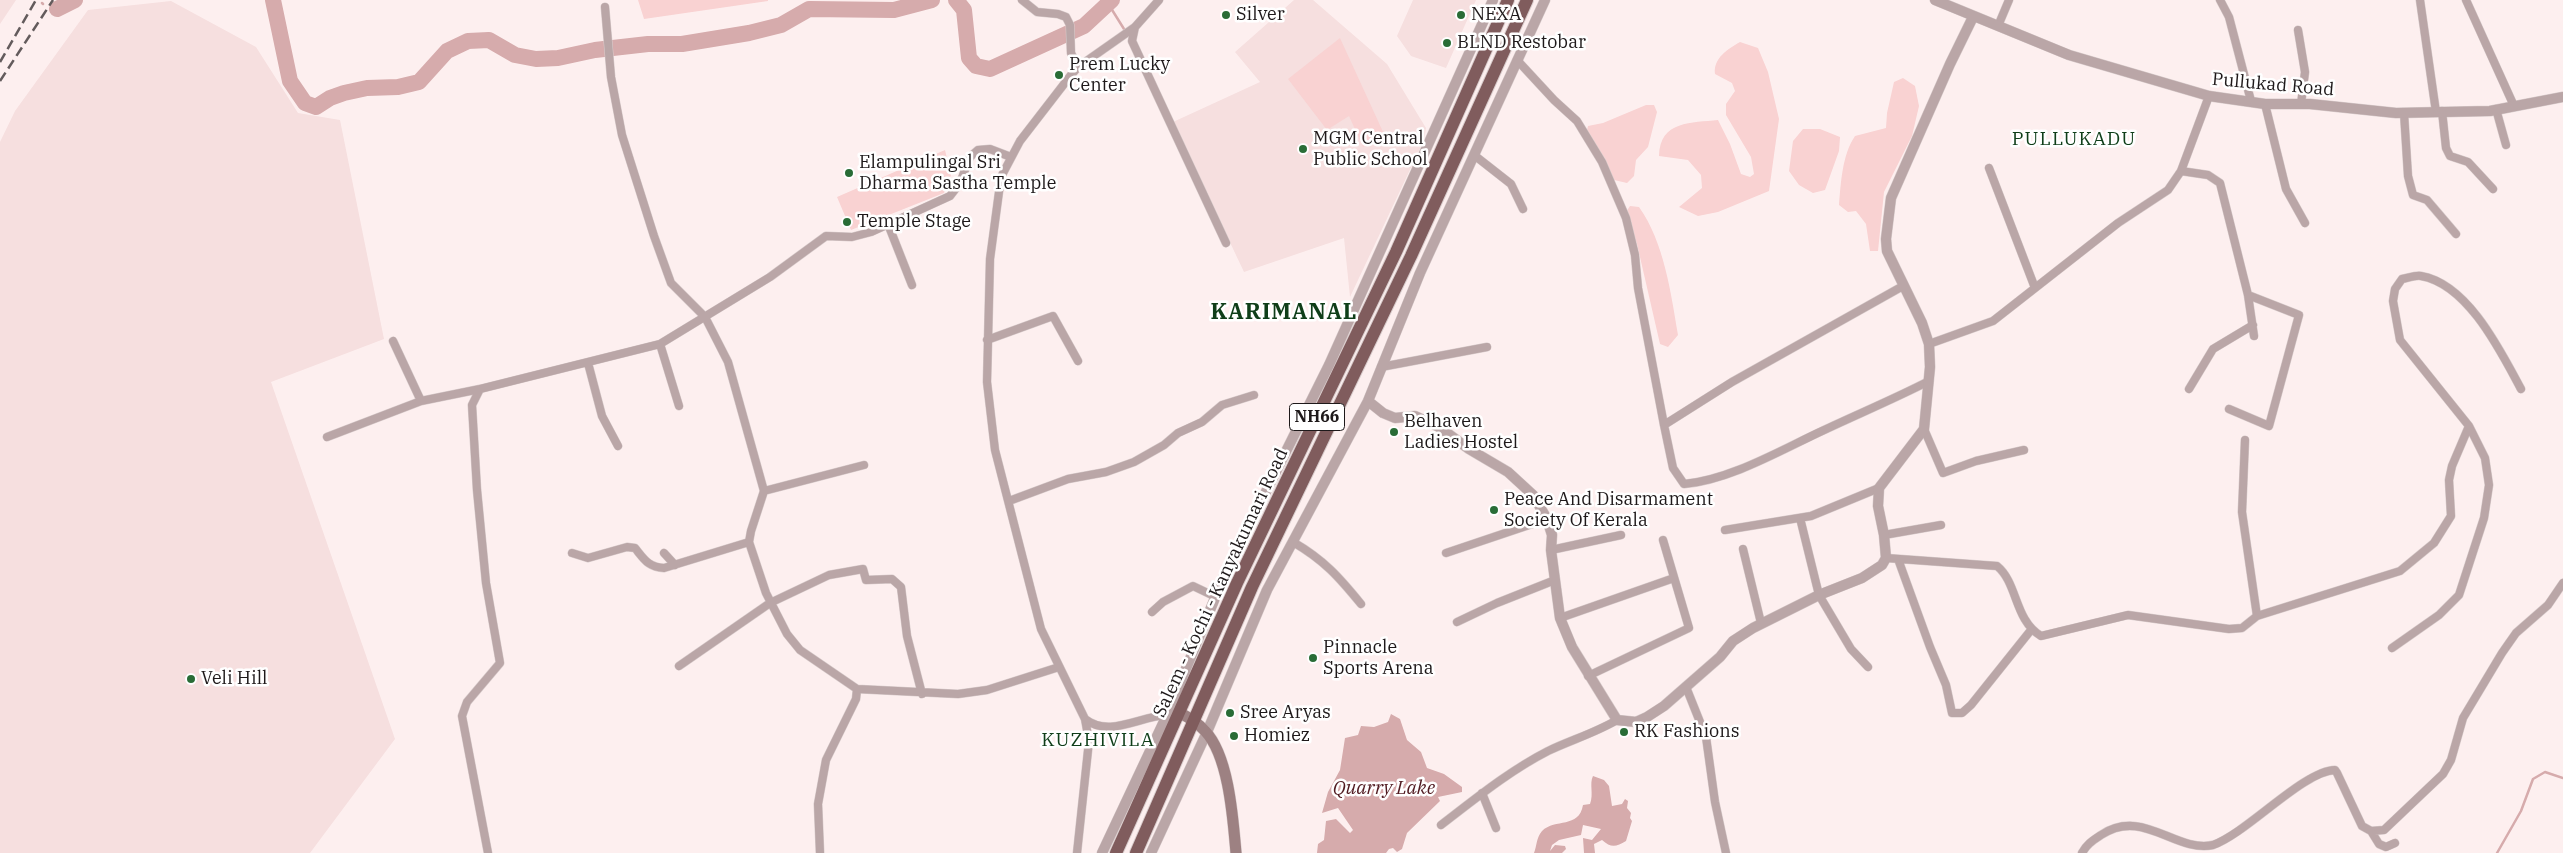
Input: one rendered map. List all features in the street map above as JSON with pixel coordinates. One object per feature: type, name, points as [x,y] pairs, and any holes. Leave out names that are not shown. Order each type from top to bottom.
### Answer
[{"type":"highway","name":"Salem - Kochi - Kanyakumari Road","points":[[1116,853],[1237,583],[1396,252],[1508,0]]},
{"type":"highway","name":"Salem - Kochi - Kanyakumari Road","points":[[1136,853],[1252,587],[1411,256],[1527,0]]},
{"type":"main road","points":[[1180,713],[1195,721],[1215,745],[1224,773],[1236,853]]},
{"type":"street","points":[[1022,0],[1037,12],[1058,14],[1066,17],[1070,25],[1071,53],[1078,68]]},
{"type":"street","points":[[1077,853],[1090,740],[1085,719],[1058,667],[1042,629],[995,450],[987,382],[990,259],[1002,177],[1020,141],[1078,68],[1135,27],[1158,0]]},
{"type":"street","points":[[1102,853],[1167,715],[1216,597],[1329,365],[1494,0]]},
{"type":"street","points":[[1151,853],[1267,590],[1368,401],[1420,273],[1545,0]]},
{"type":"street","name":"Pullukad Road","points":[[1935,0],[1948,3],[1973,17],[2078,58],[2210,96],[2265,104],[2301,104],[2404,113],[2496,109],[2563,97]]},
{"type":"street","points":[[1998,26],[2009,0]]},
{"type":"street","points":[[2220,0],[2229,17],[2250,101]]},
{"type":"street","points":[[2420,0],[2446,148],[2450,156],[2468,162],[2493,189]]},
{"type":"street","points":[[2466,0],[2514,106]]},
{"type":"street","points":[[605,8],[609,60],[622,136],[671,283],[705,317],[728,362],[764,491],[751,531],[750,542],[770,603],[787,634],[800,650],[857,689],[922,694],[958,694],[987,690],[1058,667]]},
{"type":"street","points":[[1973,17],[1950,64],[1891,198],[1886,240],[1887,251],[1922,323],[1929,344],[1929,381],[1924,429],[1943,473],[1976,461],[2024,450]]},
{"type":"street","points":[[1135,27],[1132,41],[1226,243]]},
{"type":"street","points":[[2298,30],[2305,72],[2301,104]]},
{"type":"street","points":[[1518,60],[1554,100],[1578,121],[1602,162],[1626,218],[1636,255],[1638,288],[1673,468],[1684,484],[1699,483],[1756,462],[1899,397],[1929,381]]},
{"type":"street","points":[[1929,344],[1992,321],[2118,223],[2168,190],[2181,171],[2210,96]]},
{"type":"street","points":[[2265,104],[2286,189],[2305,223]]},
{"type":"street","points":[[2496,109],[2506,145]]},
{"type":"street","points":[[2404,113],[2408,176],[2413,195],[2426,200],[2456,234]]},
{"type":"street","points":[[327,437],[421,401],[480,389],[660,344],[770,277],[826,236],[852,237],[888,224],[950,196],[960,183],[970,157],[978,150],[990,149],[1011,157]]},
{"type":"street","points":[[1474,155],[1511,184],[1523,209]]},
{"type":"street","points":[[1989,168],[2035,288]]},
{"type":"street","points":[[2181,171],[2208,175],[2220,183],[2248,295],[2254,336]]},
{"type":"street","points":[[888,224],[912,285]]},
{"type":"street","points":[[2392,648],[2439,615],[2459,595],[2484,518],[2489,486],[2485,458],[2469,426],[2400,340],[2393,301],[2395,288],[2402,279],[2420,276],[2440,282],[2466,304],[2494,339],[2521,390]]},
{"type":"street","points":[[1664,425],[1732,382],[1904,286]]},
{"type":"street","points":[[2230,409],[2269,426],[2300,315],[2248,295]]},
{"type":"street","points":[[987,340],[1052,316],[1078,361]]},
{"type":"street","points":[[2189,389],[2213,349],[2253,325]]},
{"type":"street","points":[[392,341],[421,401]]},
{"type":"street","points":[[660,344],[678,406]]},
{"type":"street","points":[[1382,367],[1487,347]]},
{"type":"street","points":[[588,363],[602,416],[618,446]]},
{"type":"street","points":[[480,389],[472,405],[477,490],[486,583],[500,663],[467,702],[462,716],[488,853]]},
{"type":"street","points":[[1009,501],[1068,479],[1106,472],[1134,462],[1164,445],[1178,433],[1202,422],[1222,405],[1254,395]]},
{"type":"street","points":[[1368,401],[1383,413],[1396,418],[1415,416],[1438,427],[1469,449],[1508,472],[1532,495],[1547,519],[1552,535],[1551,550],[1560,618],[1572,647],[1588,676],[1617,720]]},
{"type":"street","points":[[1886,558],[1997,566],[2006,574],[2013,596],[2031,630],[2041,636],[2128,615],[2229,629],[2242,628],[2257,616],[2301,600],[2344,590],[2400,571],[2434,543],[2451,516],[2449,480],[2452,466],[2469,426]]},
{"type":"street","points":[[1725,530],[1811,516],[1878,488],[1924,429]]},
{"type":"street","points":[[2245,440],[2242,512],[2257,616]]},
{"type":"street","points":[[764,491],[864,465]]},
{"type":"street","points":[[1441,825],[1482,793],[1549,751],[1595,732],[1617,720],[1636,722],[1664,706],[1720,657],[1733,641],[1762,623],[1862,578],[1882,565],[1886,558],[1884,535],[1878,506],[1878,488]]},
{"type":"street","points":[[1800,518],[1819,596],[1851,649],[1868,667]]},
{"type":"street","points":[[1446,553],[1547,519]]},
{"type":"street","points":[[1884,535],[1941,525]]},
{"type":"street","points":[[1551,550],[1621,535]]},
{"type":"street","points":[[1588,676],[1689,628],[1663,540]]},
{"type":"street","points":[[572,553],[588,558],[627,547],[635,548],[653,567],[675,565],[750,542]]},
{"type":"street","points":[[1293,542],[1316,555],[1333,569],[1361,604]]},
{"type":"street","points":[[1743,549],[1762,623]]},
{"type":"street","points":[[664,553],[675,565]]},
{"type":"street","points":[[1898,559],[1946,685],[1952,712],[1962,713],[1971,705],[2031,630]]},
{"type":"street","points":[[679,666],[770,603],[829,575],[863,569],[866,580],[892,580],[901,587],[906,636],[922,694]]},
{"type":"street","points":[[1560,618],[1674,578]]},
{"type":"street","points":[[1457,622],[1497,603],[1555,580]]},
{"type":"street","points":[[2371,831],[2384,830],[2443,774],[2451,760],[2463,718],[2502,653],[2516,633],[2548,605],[2563,584]]},
{"type":"street","points":[[1152,612],[1163,602],[1192,586],[1216,597]]},
{"type":"street","points":[[1686,687],[1706,737],[1715,802],[1726,853]]},
{"type":"street","points":[[820,853],[818,804],[826,760],[856,699],[857,689]]},
{"type":"street","points":[[1085,719],[1094,726],[1110,728],[1153,715],[1180,713]]},
{"type":"street","points":[[2082,853],[2086,844],[2112,827],[2133,825],[2166,838],[2195,846],[2212,846],[2264,813],[2312,777],[2327,770],[2335,770],[2337,773],[2362,826],[2371,831],[2379,844],[2386,847],[2395,843]]},
{"type":"street","points":[[1482,793],[1496,828]]},
{"type":"shaded area","points":[[0,0],[16,0],[0,24]]},
{"type":"shaded area","points":[[638,0],[768,0],[768,1],[644,19]]},
{"type":"shaded area","name":"MGM Central Public School","points":[[1294,0],[1313,0],[1387,64],[1426,128],[1424,140],[1350,297],[1344,238],[1244,272],[1173,122],[1260,82],[1235,52]]},
{"type":"shaded area","points":[[1413,0],[1476,0],[1446,68],[1411,56],[1397,36]]},
{"type":"shaded area","points":[[171,1],[256,47],[298,113],[340,120],[384,339],[271,382],[395,739],[310,853],[0,853],[0,142],[15,111],[88,10]]},
{"type":"shaded area","points":[[1340,38],[1384,134],[1363,147],[1349,116],[1327,130],[1288,79]]},
{"type":"shaded area","points":[[1740,42],[1758,48],[1768,72],[1779,119],[1769,191],[1718,212],[1698,216],[1679,207],[1702,188],[1701,175],[1688,160],[1659,156],[1661,144],[1671,130],[1679,126],[1688,123],[1718,120],[1730,144],[1741,174],[1750,177],[1754,174],[1751,157],[1726,115],[1726,104],[1735,91],[1732,83],[1715,74],[1716,63],[1722,55]]},
{"type":"shaded area","points":[[1903,78],[1915,86],[1919,106],[1912,136],[1884,192],[1878,251],[1870,251],[1866,224],[1856,211],[1848,212],[1839,205],[1843,169],[1847,152],[1855,136],[1886,128],[1887,113],[1894,82]]},
{"type":"shaded area","points":[[1646,105],[1654,105],[1657,112],[1648,147],[1636,160],[1634,176],[1627,183],[1614,180],[1586,134],[1588,126],[1603,123]]},
{"type":"shaded area","points":[[1803,129],[1820,129],[1840,137],[1839,151],[1825,190],[1813,193],[1799,185],[1789,171],[1793,141]]},
{"type":"shaded area","points":[[945,150],[951,175],[944,193],[851,230],[837,197]]},
{"type":"shaded area","points":[[1630,206],[1639,207],[1648,221],[1665,268],[1678,335],[1668,347],[1660,344],[1637,244],[1626,212]]},
{"type":"water","name":"Quarry Lake","points":[[1391,714],[1400,719],[1407,740],[1421,752],[1427,768],[1444,774],[1462,787],[1462,792],[1438,797],[1440,801],[1407,833],[1402,849],[1397,852],[1393,848],[1389,849],[1386,853],[1317,853],[1318,844],[1324,840],[1326,821],[1336,819],[1350,833],[1353,830],[1338,808],[1322,813],[1328,792],[1340,770],[1345,738],[1358,735],[1361,726],[1374,727],[1388,722]]},
{"type":"water","points":[[1593,776],[1604,780],[1609,786],[1612,806],[1622,804],[1625,799],[1628,801],[1627,808],[1631,813],[1630,818],[1632,821],[1626,841],[1614,846],[1602,840],[1594,844],[1595,853],[1584,853],[1583,838],[1592,840],[1601,829],[1583,825],[1581,835],[1559,840],[1552,845],[1550,851],[1555,845],[1565,846],[1566,849],[1562,853],[1534,853],[1542,831],[1547,827],[1572,820],[1581,812],[1583,805],[1590,804]]},
{"type":"waterway","points":[[57,9],[75,0]]},
{"type":"waterway","points":[[273,0],[290,81],[305,103],[316,107],[330,98],[344,93],[367,88],[398,87],[419,82],[447,51],[468,41],[489,40],[515,55],[536,59],[558,58],[595,50],[648,44],[682,44],[749,33],[781,25],[809,9],[894,10],[932,0]]},
{"type":"waterway","points":[[956,0],[964,10],[969,58],[976,66],[990,69],[1084,26],[1112,0]]},
{"type":"waterway","points":[[1109,5],[1124,29]]},
{"type":"waterway","points":[[2497,853],[2521,811],[2533,779],[2545,772],[2563,778]]},
{"type":"railway","points":[[0,62],[36,0]]},
{"type":"railway","points":[[0,81],[53,0]]},
{"type":"place","name":"Silver","points":[[1226,15]]},
{"type":"place","name":"NEXA","points":[[1461,15]]},
{"type":"place","name":"BLND Restobar","points":[[1447,43]]},
{"type":"place","name":"Prem Lucky Center","points":[[1059,75]]},
{"type":"place","name":"MGM Central Public School","points":[[1303,149]]},
{"type":"place","name":"Elampulingal Sri Dharma Sastha Temple","points":[[849,173]]},
{"type":"place","name":"Temple Stage","points":[[847,222]]},
{"type":"place","name":"Belhaven Ladies Hostel","points":[[1394,432]]},
{"type":"place","name":"Peace And Disarmament Society Of Kerala","points":[[1494,510]]},
{"type":"place","name":"Pinnacle Sports Arena","points":[[1313,658]]},
{"type":"place","name":"Veli Hill","points":[[191,679]]},
{"type":"place","name":"Sree Aryas","points":[[1230,713]]},
{"type":"place","name":"RK Fashions","points":[[1624,732]]},
{"type":"place","name":"Homiez","points":[[1234,736]]},
{"type":"district","name":"PULLUKADU","points":[[2074,140]]},
{"type":"district","name":"KARIMANAL","points":[[1284,313]]},
{"type":"district","name":"KUZHIVILA","points":[[1098,741]]}]
